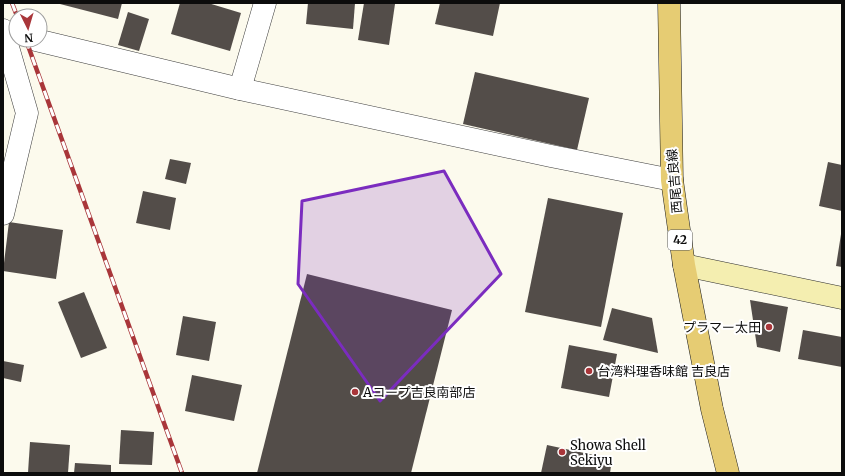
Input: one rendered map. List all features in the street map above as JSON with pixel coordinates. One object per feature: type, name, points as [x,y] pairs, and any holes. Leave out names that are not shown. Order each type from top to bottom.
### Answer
[{"type":"main road","name":"西尾吉良線","points":[[669,3],[672,180],[684,265],[712,409],[728,473]]},
{"type":"street","points":[[240,90],[265,3]]},
{"type":"street","points":[[3,30],[27,113],[3,214]]},
{"type":"street","points":[[48,43],[240,90],[672,180]]},
{"type":"street","points":[[684,265],[842,298]]},
{"type":"highlighted area","points":[[444,171],[501,274],[380,401],[298,284],[302,201]]},
{"type":"building","points":[[60,3],[122,3],[118,19]]},
{"type":"building","points":[[180,3],[208,3],[241,13],[230,51],[171,34]]},
{"type":"building","points":[[308,3],[355,3],[353,29],[306,24]]},
{"type":"building","points":[[364,3],[395,4],[389,45],[358,40]]},
{"type":"building","points":[[440,3],[500,3],[493,36],[435,24]]},
{"type":"building","points":[[128,12],[149,19],[139,51],[118,45]]},
{"type":"building","points":[[475,72],[589,98],[577,150],[463,124]]},
{"type":"building","points":[[170,159],[191,163],[186,184],[165,179]]},
{"type":"building","points":[[828,162],[842,165],[842,211],[819,206]]},
{"type":"building","points":[[143,191],[176,198],[170,230],[136,223]]},
{"type":"building","points":[[548,198],[623,213],[601,327],[525,312]]},
{"type":"building","points":[[9,222],[63,230],[56,279],[3,271]]},
{"type":"building","points":[[842,234],[842,267],[836,266]]},
{"type":"building","name":"Aコープ吉良南部店","points":[[307,274],[452,310],[411,473],[257,473]]},
{"type":"building","points":[[84,292],[107,348],[81,358],[58,302]]},
{"type":"building","name":"プラマー太田","points":[[750,300],[788,307],[780,352],[757,347]]},
{"type":"building","points":[[612,308],[652,318],[658,353],[603,340]]},
{"type":"building","points":[[183,316],[216,322],[209,361],[176,355]]},
{"type":"building","points":[[803,330],[842,337],[842,367],[798,359]]},
{"type":"building","name":"台湾料理香味館 吉良店","points":[[569,345],[617,354],[609,397],[561,388]]},
{"type":"building","points":[[3,361],[24,365],[21,382],[3,378]]},
{"type":"building","points":[[192,375],[242,385],[234,421],[185,411]]},
{"type":"building","points":[[121,430],[154,432],[152,465],[119,464]]},
{"type":"building","points":[[30,442],[70,445],[68,473],[28,473]]},
{"type":"building","name":"Showa Shell Sekiyu","points":[[547,445],[612,459],[610,473],[541,473]]},
{"type":"building","points":[[75,463],[111,465],[111,473],[74,473]]},
{"type":"railway","points":[[12,3],[14,8]]},
{"type":"railway","points":[[29,48],[182,473]]},
{"type":"place","name":"プラマー太田","points":[[769,327]]},
{"type":"place","name":"台湾料理香味館 吉良店","points":[[589,371]]},
{"type":"place","name":"Aコープ吉良南部店","points":[[355,392]]},
{"type":"place","name":"Showa Shell Sekiyu","points":[[562,452]]}]
